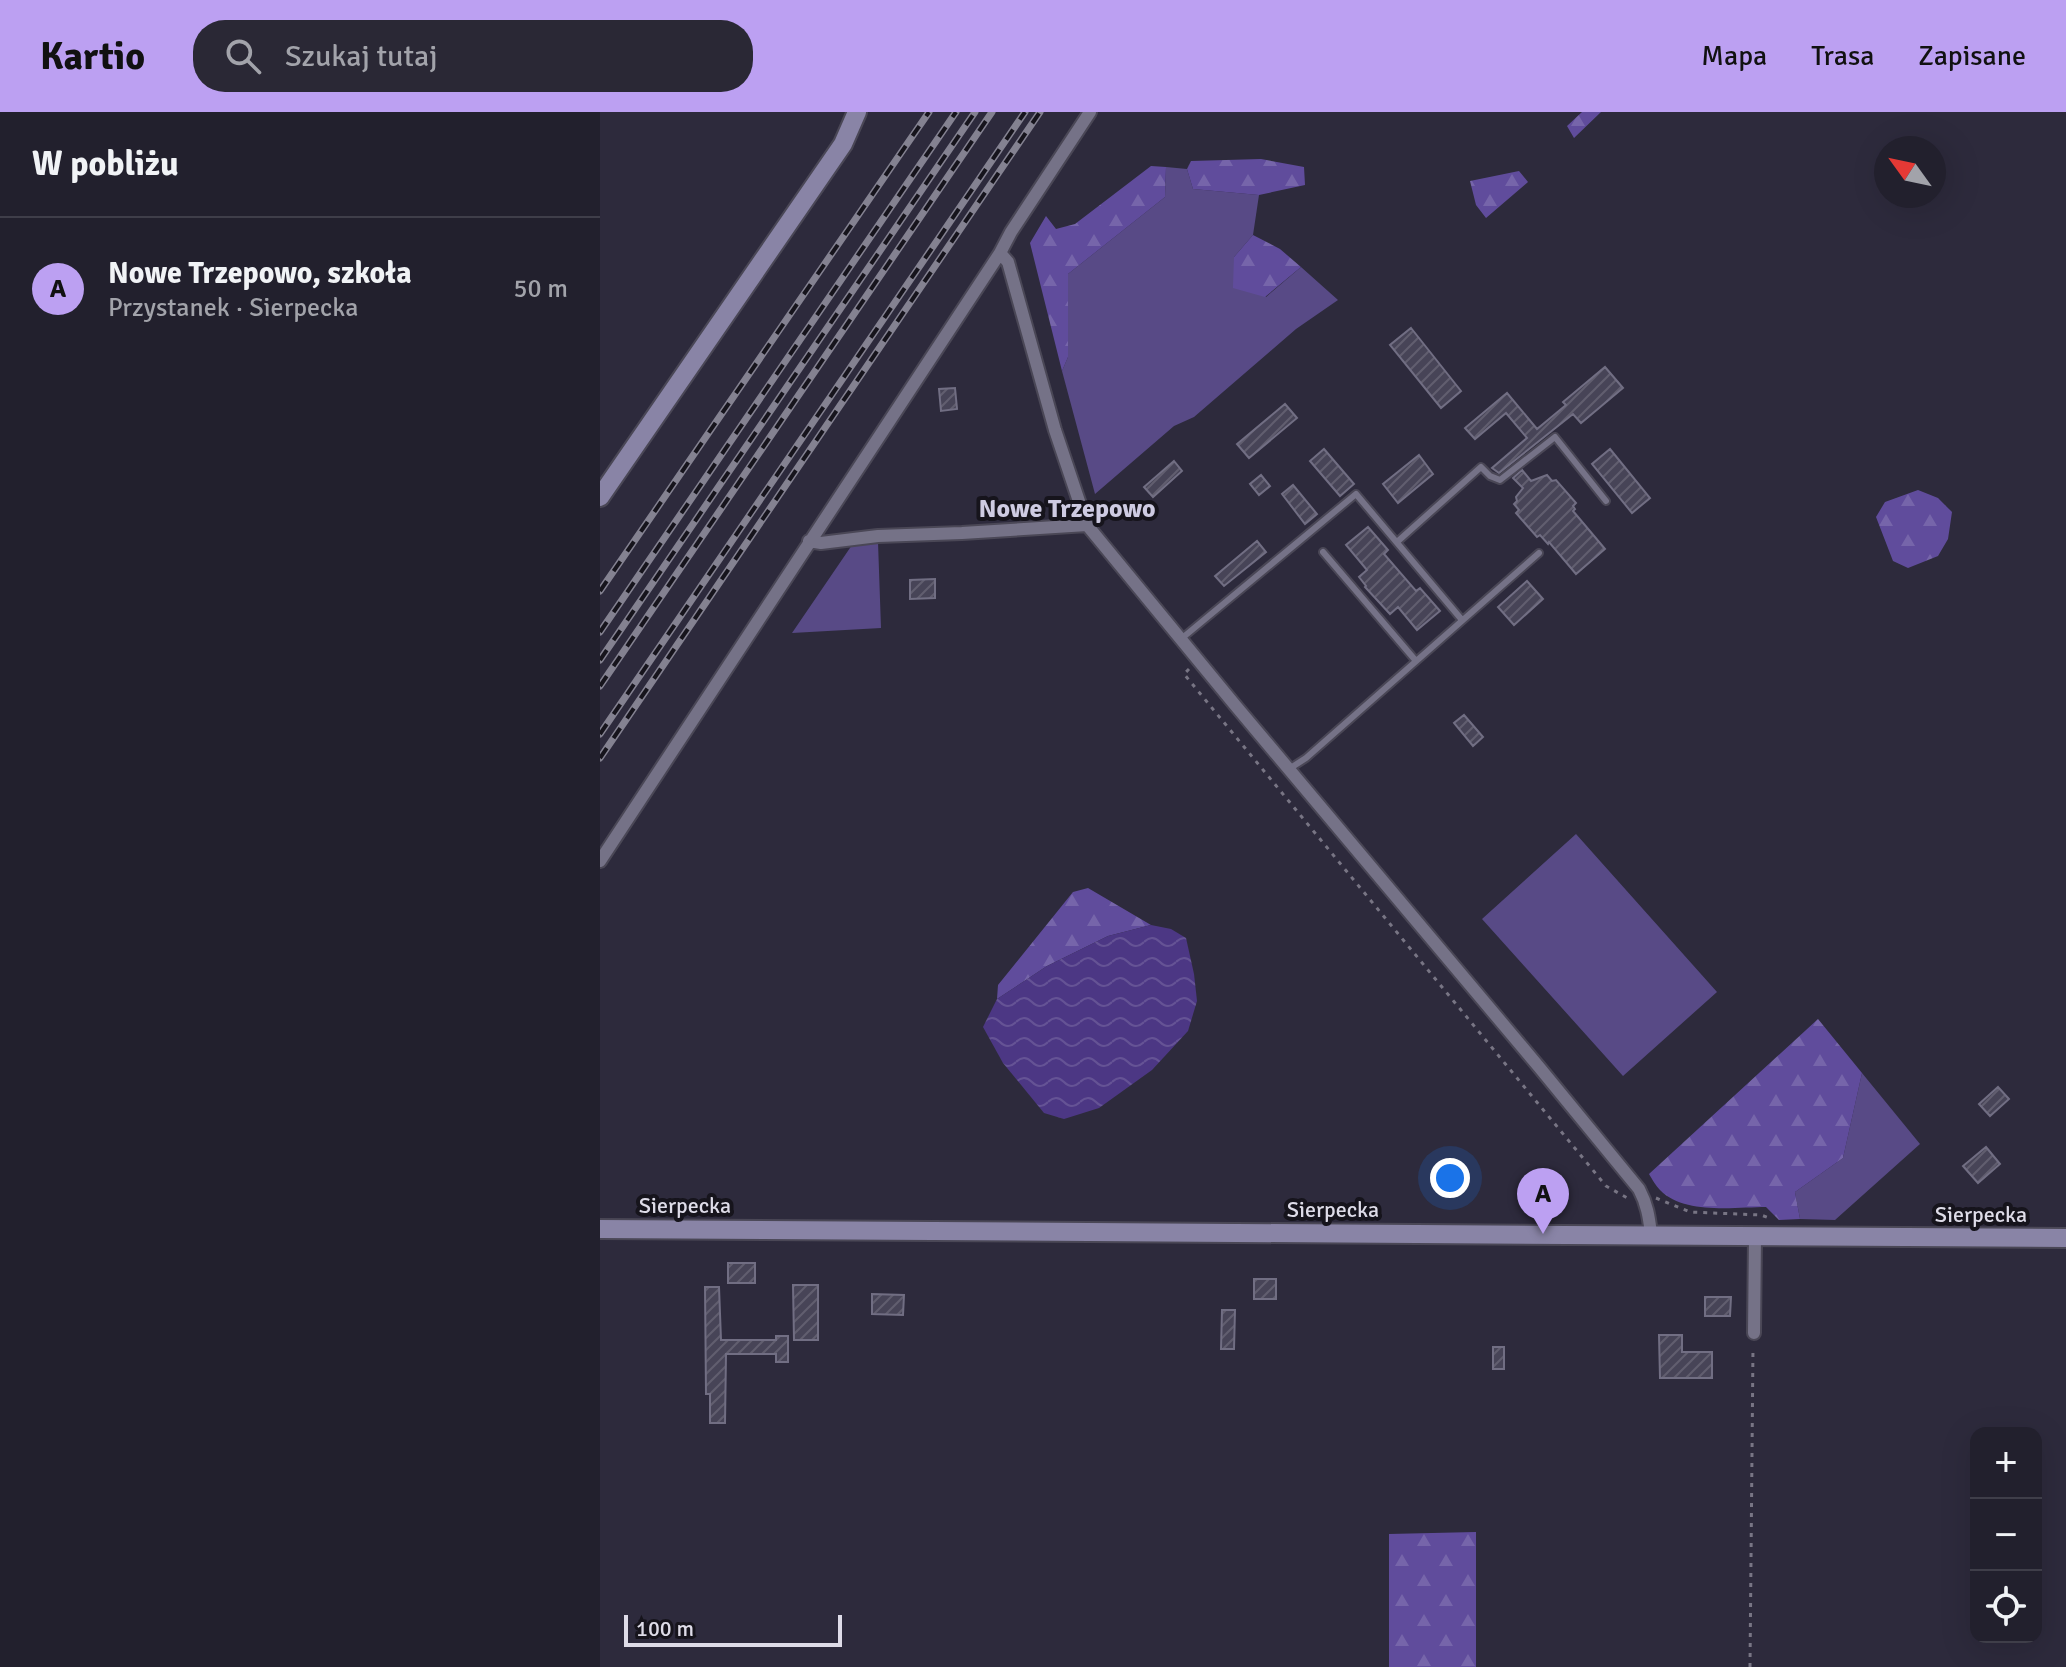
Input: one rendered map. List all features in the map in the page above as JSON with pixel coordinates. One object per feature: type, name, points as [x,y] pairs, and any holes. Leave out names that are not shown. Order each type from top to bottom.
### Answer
[{"type":"street","points":[[600,497],[843,144],[857,112]]},
{"type":"street","points":[[600,861],[1090,112]]},
{"type":"street","points":[[1000,253],[1008,262],[1055,430],[1087,525],[1639,1189],[1646,1201],[1651,1234]]},
{"type":"street","points":[[809,541],[821,543],[878,536],[1087,525]]},
{"type":"street","name":"Sierpecka","points":[[600,1229],[2066,1238]]},
{"type":"street","points":[[1754,1333],[1755,1236]]},
{"type":"lane","points":[[1397,542],[1481,467],[1500,480],[1555,437],[1606,501]]},
{"type":"lane","points":[[1181,639],[1356,494],[1462,620]]},
{"type":"lane","points":[[1323,552],[1416,661]]},
{"type":"lane","points":[[1289,769],[1306,758],[1539,553]]},
{"type":"path","points":[[1199,661],[1184,674],[1606,1186],[1620,1194]]},
{"type":"path","points":[[1653,1199],[1690,1212],[1761,1215],[1768,1216],[1774,1222]]},
{"type":"path","points":[[1750,1667],[1754,1333]]},
{"type":"shaded area","points":[[1166,167],[1187,169],[1193,189],[1259,195],[1253,235],[1234,257],[1266,297],[1301,267],[1338,300],[1296,329],[1194,417],[1174,426],[1095,494],[1062,371],[1068,357],[1068,274],[1165,197]]},
{"type":"shaded area","points":[[878,542],[881,628],[792,633],[852,545]]},
{"type":"shaded area","points":[[1576,834],[1717,992],[1623,1076],[1482,919]]},
{"type":"shaded area","points":[[1862,1073],[1920,1144],[1835,1220],[1800,1219],[1795,1192],[1843,1158]]},
{"type":"green space","points":[[1582,112],[1601,112],[1574,138],[1567,126]]},
{"type":"green space","points":[[1261,159],[1304,167],[1305,185],[1259,195],[1193,189],[1187,169],[1191,161]]},
{"type":"green space","points":[[1151,166],[1166,167],[1165,197],[1068,274],[1068,357],[1062,371],[1030,243],[1046,216],[1056,229],[1075,224]]},
{"type":"green space","points":[[1519,171],[1528,182],[1486,218],[1476,205],[1470,181]]},
{"type":"green space","points":[[1253,235],[1280,249],[1301,267],[1265,297],[1233,288],[1234,257]]},
{"type":"green space","points":[[1918,490],[1938,498],[1952,512],[1948,539],[1938,556],[1908,568],[1893,561],[1876,517],[1885,502]]},
{"type":"green space","points":[[1088,888],[1151,925],[1108,936],[1047,966],[997,999],[998,985],[1073,892]]},
{"type":"green space","points":[[1818,1019],[1862,1073],[1843,1158],[1795,1192],[1800,1219],[1779,1220],[1766,1207],[1696,1206],[1670,1198],[1660,1190],[1649,1174]]},
{"type":"green space","points":[[1476,1532],[1476,1667],[1389,1667],[1389,1534]]},
{"type":"water","points":[[1151,925],[1171,929],[1186,938],[1197,1001],[1188,1031],[1152,1070],[1099,1108],[1064,1119],[1044,1113],[1003,1063],[983,1027],[997,999],[1047,966],[1108,936]]},
{"type":"building","points":[[1411,328],[1461,391],[1441,408],[1390,345]]},
{"type":"building","points":[[1605,367],[1623,388],[1581,423],[1573,414],[1499,473],[1492,468],[1527,438],[1506,413],[1475,439],[1465,428],[1507,393],[1537,429],[1566,405],[1563,402]]},
{"type":"building","points":[[955,388],[957,409],[941,411],[939,389]]},
{"type":"building","points":[[1285,404],[1297,418],[1249,458],[1237,444]]},
{"type":"building","points":[[1324,449],[1354,484],[1340,496],[1310,461]]},
{"type":"building","points":[[1610,449],[1650,498],[1632,513],[1592,464]]},
{"type":"building","points":[[1419,455],[1433,474],[1398,503],[1383,484]]},
{"type":"building","points":[[1174,461],[1182,471],[1153,497],[1144,487]]},
{"type":"building","points":[[1522,470],[1531,481],[1547,475],[1552,481],[1556,480],[1576,503],[1573,511],[1605,549],[1576,574],[1549,542],[1540,535],[1537,537],[1516,513],[1519,510],[1514,504],[1523,488],[1513,478]]},
{"type":"building","points":[[1261,475],[1270,486],[1259,495],[1250,484]]},
{"type":"building","points":[[1293,485],[1317,514],[1305,524],[1282,494]]},
{"type":"building","points":[[1368,527],[1388,550],[1384,554],[1416,591],[1420,588],[1440,611],[1417,630],[1398,607],[1390,614],[1359,577],[1367,570],[1346,545]]},
{"type":"building","points":[[1257,541],[1266,552],[1224,586],[1215,576]]},
{"type":"building","points":[[935,579],[935,598],[910,599],[910,580]]},
{"type":"building","points":[[1527,581],[1543,599],[1514,625],[1498,607]]},
{"type":"building","points":[[1464,715],[1483,737],[1473,746],[1454,723]]},
{"type":"building","points":[[1998,1087],[2009,1099],[1990,1116],[1979,1104]]},
{"type":"building","points":[[1986,1147],[2000,1164],[1978,1183],[1963,1166]]},
{"type":"building","points":[[728,1263],[755,1263],[755,1283],[728,1283]]},
{"type":"building","points":[[1254,1279],[1276,1279],[1276,1299],[1254,1299]]},
{"type":"building","points":[[793,1285],[818,1285],[818,1340],[794,1340]]},
{"type":"building","points":[[705,1287],[719,1287],[721,1340],[776,1340],[776,1336],[788,1336],[788,1362],[776,1362],[776,1354],[726,1354],[725,1423],[710,1423],[710,1394],[706,1394]]},
{"type":"building","points":[[872,1294],[904,1295],[903,1315],[872,1314]]},
{"type":"building","points":[[1705,1297],[1731,1297],[1730,1316],[1705,1316]]},
{"type":"building","points":[[1222,1310],[1235,1310],[1234,1349],[1221,1349]]},
{"type":"building","points":[[1659,1335],[1682,1335],[1682,1352],[1712,1352],[1712,1378],[1660,1378]]},
{"type":"building","points":[[1493,1347],[1504,1347],[1504,1369],[1493,1369]]},
{"type":"railway","points":[[600,591],[929,112]]},
{"type":"railway","points":[[600,632],[956,112]]},
{"type":"railway","points":[[600,660],[975,112]]},
{"type":"railway","points":[[600,686],[992,112]]},
{"type":"railway","points":[[600,734],[1025,112]]},
{"type":"railway","points":[[600,758],[1040,112]]},
{"type":"place","name":"Nowe Trzepowo, szkoła","points":[[1543,1234]]},
{"type":"district","name":"Nowe Trzepowo","points":[[1067,508]]}]
